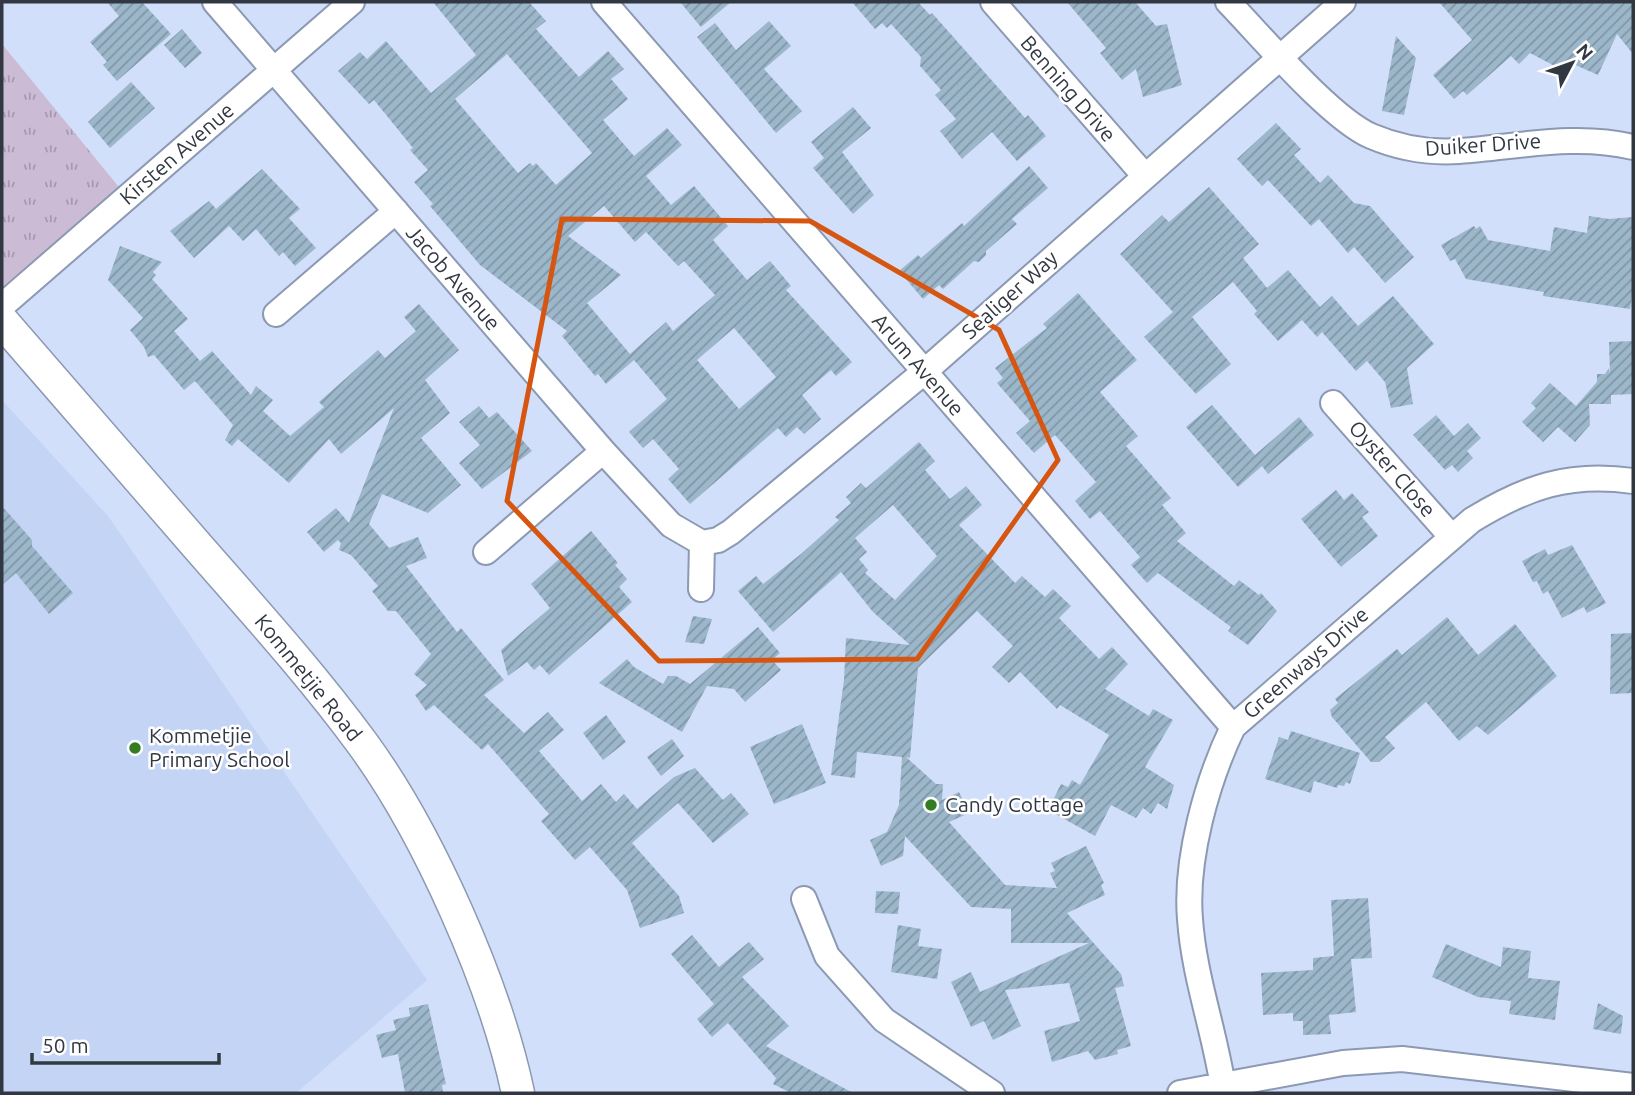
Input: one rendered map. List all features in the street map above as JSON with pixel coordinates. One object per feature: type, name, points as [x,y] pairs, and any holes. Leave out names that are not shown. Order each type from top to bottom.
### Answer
[{"type":"main road","name":"Kommetjie Road","points":[[2,321],[309,675],[363,745],[414,829],[458,918],[487,987],[518,1093]]},
{"type":"street","name":"Jacob Avenue","points":[[215,2],[603,451],[671,526],[702,543]]},
{"type":"street","name":"Kirsten Avenue","points":[[2,306],[352,2]]},
{"type":"street","name":"Arum Avenue","points":[[604,2],[1233,727]]},
{"type":"street","name":"Benning Drive","points":[[993,2],[1143,176]]},
{"type":"street","name":"Duiker Drive","points":[[1228,2],[1331,106],[1368,135],[1408,149],[1456,151],[1549,141],[1601,139],[1633,147]]},
{"type":"street","name":"Sealiger Way","points":[[702,543],[718,540],[732,532],[924,372],[1343,2]]},
{"type":"street","points":[[276,314],[396,211]]},
{"type":"street","name":"Oyster Close","points":[[1333,403],[1450,535]]},
{"type":"street","points":[[486,552],[603,451]]},
{"type":"street","name":"Greenways Drive","points":[[1223,1089],[1190,922],[1188,884],[1215,765],[1233,727],[1450,535],[1516,494],[1546,484],[1593,478],[1633,481]]},
{"type":"street","points":[[701,589],[702,543]]},
{"type":"street","points":[[804,899],[827,956],[884,1020],[992,1093]]},
{"type":"street","points":[[1180,1093],[1223,1089],[1343,1063],[1402,1059],[1601,1087],[1633,1086]]},
{"type":"highlighted area","points":[[562,219],[810,221],[999,330],[1058,460],[917,659],[659,661],[507,501]]},
{"type":"shaded area","name":"Kommetjie Primary School","points":[[2,400],[108,516],[427,980],[296,1093],[2,1093]]},
{"type":"green space","points":[[2,44],[127,197],[2,306]]},
{"type":"building","points":[[107,2],[142,2],[171,34],[117,81],[103,65],[107,62],[90,42],[119,16]]},
{"type":"building","points":[[433,2],[529,2],[546,21],[536,29],[579,77],[608,51],[624,69],[611,79],[628,99],[603,120],[634,156],[667,128],[682,145],[646,176],[671,205],[694,186],[728,226],[713,240],[747,280],[770,261],[791,286],[786,290],[852,362],[836,376],[831,370],[802,395],[821,419],[804,434],[797,427],[786,437],[778,428],[690,504],[668,479],[679,469],[653,439],[643,448],[629,432],[667,399],[634,360],[606,384],[598,374],[595,376],[562,336],[567,331],[480,265],[430,206],[433,204],[414,182],[428,170],[410,150],[413,148],[374,100],[369,104],[338,71],[360,52],[367,59],[386,41],[431,93],[476,55]],"holes":[[[507,54],[592,153],[556,185],[536,163],[533,166],[530,163],[518,173],[455,99]],[[604,206],[635,242],[646,232],[678,266],[684,261],[715,295],[673,331],[666,322],[630,354],[587,303],[621,275],[568,236]],[[734,328],[776,377],[739,409],[697,360]]]},
{"type":"building","points":[[680,2],[731,2],[701,27]]},
{"type":"building","points":[[852,2],[918,2],[930,15],[932,13],[1025,118],[1028,115],[1046,136],[1017,161],[992,132],[962,159],[940,131],[956,119],[935,95],[941,90],[920,66],[921,57],[891,24],[887,28],[882,23],[875,29]]},
{"type":"building","points":[[1067,2],[1135,2],[1156,26],[1167,24],[1182,85],[1143,97],[1136,69],[1122,80],[1100,53],[1106,48]]},
{"type":"building","points":[[1439,2],[1633,2],[1633,54],[1617,34],[1598,75],[1571,63],[1566,72],[1530,53],[1519,64],[1511,56],[1467,95],[1463,91],[1454,99],[1433,75],[1472,40]]},
{"type":"building","points":[[769,21],[791,46],[764,69],[802,111],[776,133],[697,37],[715,23],[736,50]]},
{"type":"building","points":[[182,29],[202,53],[185,68],[164,45]]},
{"type":"building","points":[[1396,36],[1416,58],[1404,115],[1382,111]]},
{"type":"building","points":[[131,82],[155,108],[110,148],[88,122]]},
{"type":"building","points":[[853,107],[871,128],[842,152],[874,195],[853,214],[813,168],[824,158],[811,142]]},
{"type":"building","points":[[1276,123],[1301,149],[1294,155],[1320,183],[1328,175],[1354,203],[1370,206],[1414,257],[1385,283],[1354,247],[1348,253],[1319,219],[1311,226],[1268,180],[1262,186],[1237,159]]},
{"type":"building","points":[[1029,166],[1048,188],[1012,219],[1017,224],[986,251],[986,255],[979,262],[974,261],[943,289],[939,285],[923,299],[899,271],[918,255],[921,258],[962,223],[964,226]]},
{"type":"building","points":[[262,169],[300,209],[289,218],[316,248],[295,266],[283,252],[279,256],[256,229],[243,241],[229,226],[194,258],[170,231],[209,201],[216,209]]},
{"type":"building","points":[[1209,187],[1259,244],[1243,258],[1267,288],[1288,270],[1320,307],[1332,296],[1358,326],[1393,296],[1434,344],[1407,368],[1413,404],[1391,408],[1385,382],[1367,361],[1356,371],[1322,332],[1317,337],[1302,320],[1278,341],[1254,314],[1257,311],[1233,282],[1192,317],[1231,364],[1196,394],[1144,337],[1173,312],[1120,254],[1162,215],[1169,222]]},
{"type":"building","points":[[1589,216],[1609,219],[1633,217],[1633,289],[1630,309],[1543,296],[1544,292],[1466,279],[1455,259],[1450,261],[1441,245],[1474,226],[1476,229],[1480,226],[1488,240],[1550,251],[1554,227],[1587,233]]},
{"type":"building","points":[[120,246],[162,262],[153,272],[156,275],[152,279],[188,319],[174,331],[200,361],[212,351],[251,395],[256,386],[273,400],[263,411],[290,436],[324,407],[319,402],[378,350],[385,358],[416,331],[404,317],[419,304],[459,350],[425,380],[450,413],[421,438],[461,485],[428,513],[382,494],[369,524],[389,548],[418,537],[427,558],[406,566],[457,632],[461,628],[504,680],[484,695],[524,733],[548,712],[564,730],[539,751],[582,801],[601,784],[616,802],[624,794],[637,809],[674,777],[695,768],[723,800],[731,793],[749,814],[713,843],[678,803],[632,843],[679,896],[684,913],[640,928],[627,890],[590,847],[575,860],[541,821],[549,814],[488,744],[482,750],[434,705],[426,711],[415,695],[427,685],[414,674],[431,654],[396,611],[388,611],[372,591],[378,586],[351,555],[339,550],[341,543],[338,540],[324,552],[307,532],[336,508],[349,523],[394,408],[341,454],[329,439],[289,483],[238,439],[232,446],[225,440],[233,425],[195,381],[184,390],[154,355],[148,357],[144,347],[130,330],[143,318],[108,280]]},
{"type":"building","points":[[1078,293],[1137,360],[1100,392],[1138,436],[1126,446],[1171,498],[1162,505],[1186,533],[1177,541],[1234,586],[1239,580],[1259,595],[1261,593],[1277,611],[1248,645],[1228,631],[1231,627],[1158,573],[1147,583],[1131,565],[1140,557],[1100,511],[1090,519],[1075,501],[1096,482],[1055,435],[1034,453],[1016,433],[1030,421],[997,383],[1003,378],[995,368],[1047,328],[1043,324]]},
{"type":"building","points":[[1633,341],[1633,394],[1611,395],[1611,404],[1589,404],[1590,425],[1575,442],[1558,427],[1543,442],[1522,422],[1536,408],[1531,403],[1550,383],[1576,406],[1597,382],[1597,374],[1605,374],[1609,368],[1610,374],[1609,342]]},
{"type":"building","points":[[1212,405],[1255,455],[1299,417],[1314,435],[1268,474],[1262,466],[1238,487],[1186,427]]},
{"type":"building","points":[[479,406],[489,418],[497,412],[532,451],[482,489],[459,463],[480,445],[459,422]]},
{"type":"building","points":[[1436,415],[1454,436],[1468,423],[1481,438],[1467,451],[1473,458],[1458,472],[1452,465],[1445,470],[1413,435]]},
{"type":"building","points":[[919,442],[935,461],[925,470],[950,499],[966,486],[982,505],[959,525],[1015,583],[1022,576],[1045,597],[1053,589],[1071,606],[1059,618],[1099,659],[1112,647],[1128,664],[1105,689],[1149,716],[1153,709],[1173,720],[1145,767],[1174,785],[1167,809],[1158,803],[1151,814],[1143,808],[1136,818],[1111,805],[1095,836],[1048,810],[1061,784],[1068,787],[1072,780],[1080,785],[1109,735],[1060,705],[1057,709],[1020,672],[1009,683],[992,667],[1013,646],[977,611],[918,668],[910,758],[906,757],[936,784],[943,784],[942,800],[959,792],[969,813],[949,822],[1005,885],[1057,888],[1050,873],[1055,871],[1051,863],[1086,846],[1104,883],[1101,885],[1105,895],[1067,913],[1121,974],[1124,986],[1115,988],[1131,1046],[1117,1050],[1118,1054],[1095,1060],[1088,1051],[1052,1062],[1044,1031],[1080,1021],[1069,983],[1005,990],[1021,1026],[993,1040],[984,1021],[971,1027],[951,982],[971,972],[980,992],[1089,943],[1011,943],[1011,909],[971,907],[905,836],[903,856],[881,866],[870,840],[887,832],[899,805],[902,757],[857,752],[855,778],[831,775],[844,680],[846,638],[910,645],[873,612],[841,572],[773,632],[738,591],[756,576],[763,584],[801,554],[839,520],[835,517],[851,503],[846,497],[861,483],[866,488]],"holes":[[[893,505],[937,556],[895,600],[865,573],[868,570],[859,559],[867,552],[855,538]]]},
{"type":"building","points":[[1336,490],[1344,500],[1352,493],[1369,512],[1362,517],[1378,536],[1341,567],[1301,519]]},
{"type":"building","points":[[2,506],[73,593],[49,614],[16,573],[2,585]]},
{"type":"building","points":[[591,531],[618,563],[615,565],[627,579],[619,587],[632,602],[549,675],[540,665],[534,670],[527,662],[508,676],[501,650],[550,608],[531,584]]},
{"type":"building","points":[[1572,545],[1606,603],[1587,613],[1584,607],[1562,618],[1548,591],[1543,594],[1522,561],[1545,549],[1548,555]]},
{"type":"building","points":[[693,616],[712,619],[704,644],[685,642]]},
{"type":"building","points":[[1447,617],[1478,655],[1515,624],[1557,676],[1488,735],[1477,726],[1459,741],[1426,702],[1385,737],[1395,748],[1379,762],[1371,762],[1332,717],[1330,710],[1338,703],[1335,699],[1397,649],[1402,655]]},
{"type":"building","points":[[758,627],[780,653],[772,660],[781,670],[745,702],[734,689],[707,686],[682,732],[599,683],[627,659],[634,667],[663,684],[668,676],[676,676],[690,684]]},
{"type":"building","points":[[1633,633],[1633,693],[1610,694],[1611,634]]},
{"type":"building","points":[[606,715],[626,742],[603,760],[583,733]]},
{"type":"building","points":[[802,724],[826,783],[774,804],[750,747]]},
{"type":"building","points":[[1291,731],[1360,753],[1350,784],[1346,782],[1344,786],[1338,785],[1337,788],[1314,781],[1311,793],[1265,779],[1279,737],[1288,740]]},
{"type":"building","points":[[672,739],[684,756],[661,776],[647,757]]},
{"type":"building","points":[[876,891],[900,892],[898,914],[875,913]]},
{"type":"building","points":[[1368,898],[1372,958],[1351,959],[1356,1012],[1329,1015],[1331,1034],[1303,1035],[1303,1021],[1293,1021],[1293,1013],[1263,1015],[1261,973],[1313,970],[1313,958],[1334,956],[1331,900]]},
{"type":"building","points":[[898,925],[921,929],[918,946],[942,949],[937,979],[891,972]]},
{"type":"building","points":[[692,935],[719,967],[749,942],[764,959],[742,977],[789,1026],[766,1046],[853,1093],[791,1093],[773,1084],[776,1078],[728,1023],[712,1037],[697,1019],[714,1004],[671,954]]},
{"type":"building","points":[[1446,944],[1501,967],[1503,947],[1531,951],[1528,978],[1560,981],[1555,1020],[1509,1014],[1511,1001],[1478,997],[1432,977]]},
{"type":"building","points":[[1598,1003],[1623,1016],[1621,1034],[1593,1029]]},
{"type":"building","points":[[428,1004],[446,1084],[442,1085],[443,1093],[405,1093],[398,1054],[382,1058],[376,1035],[396,1030],[393,1020],[410,1016],[409,1008]]},
{"type":"place","name":"Kommetjie Primary School","points":[[135,748]]},
{"type":"place","name":"Candy Cottage","points":[[931,805]]}]
